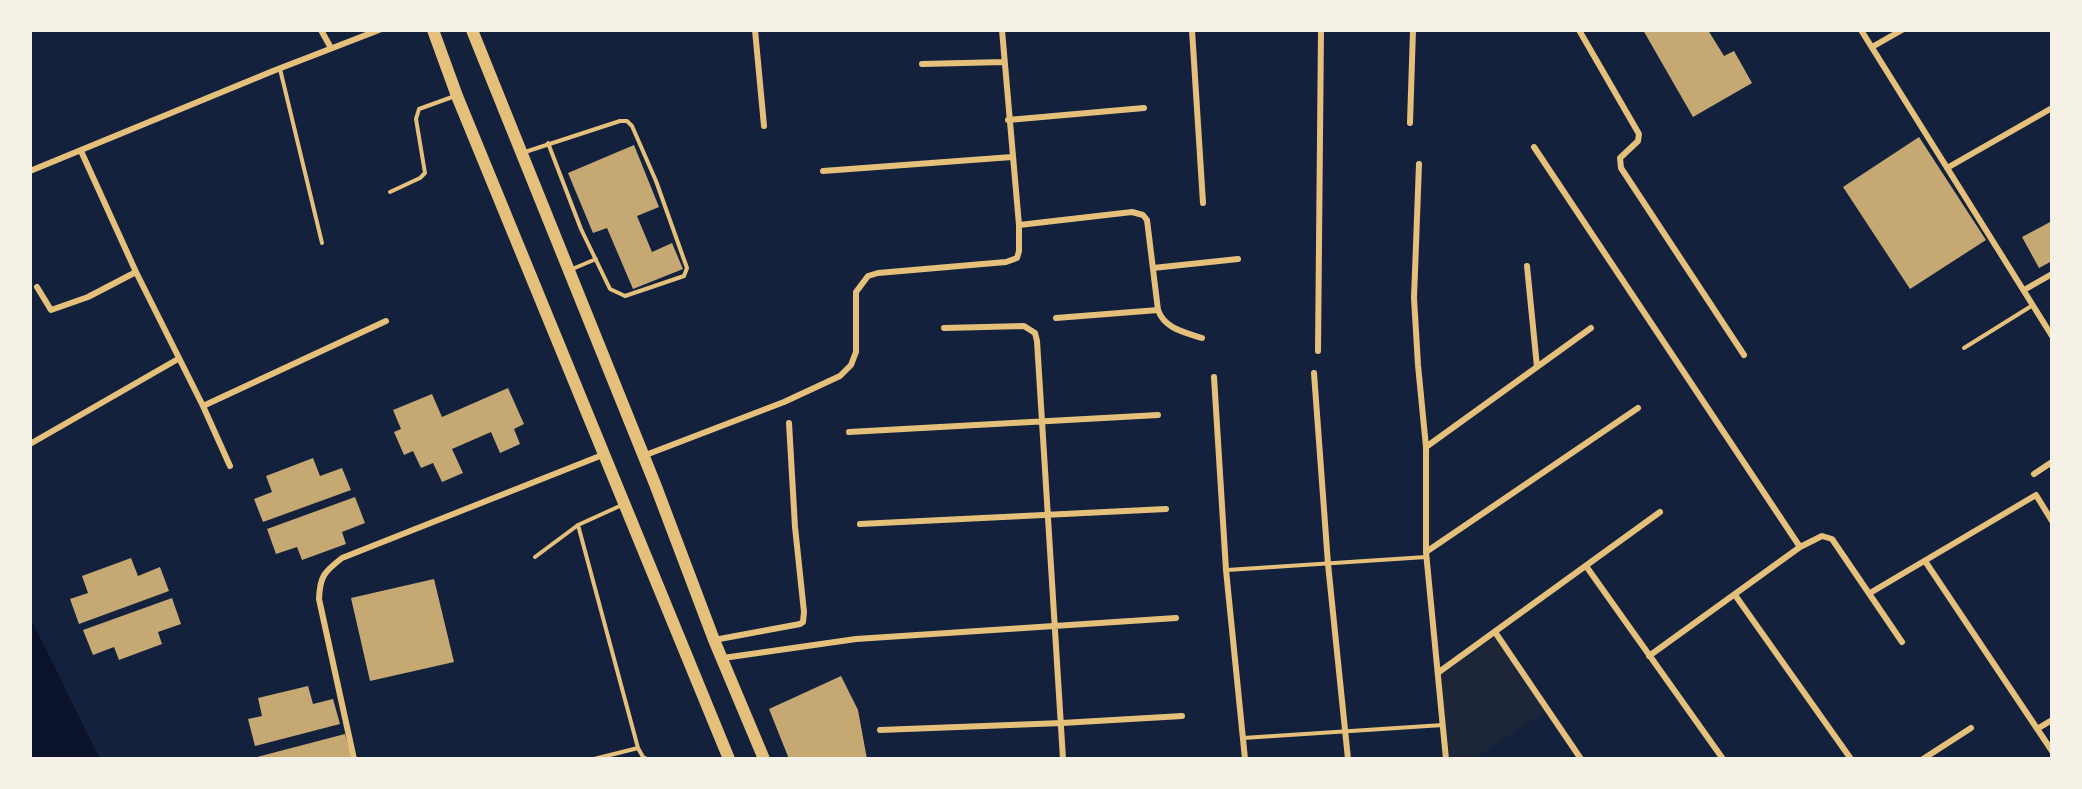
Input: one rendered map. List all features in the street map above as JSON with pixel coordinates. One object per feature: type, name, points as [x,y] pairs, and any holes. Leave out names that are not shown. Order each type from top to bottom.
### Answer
[{"type":"main road","points":[[433,30],[457,96],[729,759]]},
{"type":"main road","points":[[472,30],[643,456],[714,640],[764,759]]},
{"type":"street","points":[[321,30],[332,48]]},
{"type":"street","points":[[30,171],[279,68],[380,30]]},
{"type":"street","points":[[755,30],[764,126]]},
{"type":"street","points":[[643,456],[784,402],[840,376],[851,365],[856,352],[856,292],[868,276],[878,273],[1006,262],[1017,258],[1019,225],[1008,120],[1002,30]]},
{"type":"street","points":[[1192,30],[1203,203]]},
{"type":"street","points":[[1318,351],[1321,30]]},
{"type":"street","points":[[1410,123],[1413,30]]},
{"type":"street","points":[[1579,30],[1639,134],[1638,141],[1620,158],[1621,168],[1744,355]]},
{"type":"street","points":[[1861,30],[2052,336]]},
{"type":"street","points":[[1872,47],[1902,30]]},
{"type":"street","points":[[922,64],[1004,62]]},
{"type":"street","points":[[1008,120],[1144,108]]},
{"type":"street","points":[[1947,168],[2052,108]]},
{"type":"street","points":[[1534,147],[1800,547]]},
{"type":"street","points":[[81,151],[136,272],[203,406],[230,466]]},
{"type":"street","points":[[823,171],[1012,157]]},
{"type":"street","points":[[1419,164],[1414,298],[1426,447],[1426,554],[1446,759]]},
{"type":"street","points":[[1019,225],[1132,212],[1143,215],[1147,220],[1161,319],[1177,330],[1202,338]]},
{"type":"street","points":[[1153,268],[1238,259]]},
{"type":"street","points":[[1527,266],[1537,367]]},
{"type":"street","points":[[37,287],[51,310],[88,297],[136,272]]},
{"type":"street","points":[[2024,290],[2052,274]]},
{"type":"street","points":[[1056,318],[1158,310]]},
{"type":"street","points":[[203,406],[386,321]]},
{"type":"street","points":[[944,328],[1024,326],[1030,329],[1037,341],[1063,759]]},
{"type":"street","points":[[1426,447],[1591,328]]},
{"type":"street","points":[[30,444],[178,359]]},
{"type":"street","points":[[1314,373],[1328,564],[1348,759]]},
{"type":"street","points":[[1214,377],[1226,570],[1245,759]]},
{"type":"street","points":[[1426,554],[1638,408]]},
{"type":"street","points":[[849,432],[1158,415]]},
{"type":"street","points":[[714,640],[800,624],[803,621],[789,423]]},
{"type":"street","points":[[354,759],[319,600],[320,581],[327,569],[342,558],[605,454]]},
{"type":"street","points":[[2034,474],[2052,462]]},
{"type":"street","points":[[1870,593],[2036,495],[2052,522]]},
{"type":"street","points":[[860,524],[1166,509]]},
{"type":"street","points":[[1439,672],[1660,512]]},
{"type":"street","points":[[1649,656],[1800,547],[1822,536],[1832,539],[1902,642]]},
{"type":"street","points":[[1925,561],[2052,751]]},
{"type":"street","points":[[1586,566],[1723,759]]},
{"type":"street","points":[[1735,595],[1851,759]]},
{"type":"street","points":[[723,658],[856,639],[1176,618]]},
{"type":"street","points":[[1495,632],[1581,759]]},
{"type":"street","points":[[880,730],[1182,716]]},
{"type":"street","points":[[2037,729],[2052,720]]},
{"type":"street","points":[[1923,759],[1971,728]]},
{"type":"lane","points":[[279,68],[322,243]]},
{"type":"lane","points":[[390,192],[420,178],[425,173],[416,119],[419,109],[457,96]]},
{"type":"lane","points":[[522,153],[548,143],[620,121],[627,121],[632,126],[656,181],[687,268],[684,276],[625,296],[610,289],[581,229],[548,143]]},
{"type":"lane","points":[[569,270],[596,259]]},
{"type":"lane","points":[[1964,348],[2033,304]]},
{"type":"lane","points":[[535,557],[578,525],[625,504]]},
{"type":"lane","points":[[578,525],[638,748],[643,757],[647,759]]},
{"type":"lane","points":[[1226,570],[1328,564],[1426,554]]},
{"type":"lane","points":[[1243,738],[1444,725]]},
{"type":"lane","points":[[594,759],[638,748]]},
{"type":"shaded area","points":[[30,617],[100,759],[30,759]]},
{"type":"shaded area","points":[[1497,636],[1550,708],[1473,759],[1449,759],[1441,675]]},
{"type":"building","points":[[1643,30],[1708,30],[1724,56],[1734,51],[1752,83],[1693,117]]},
{"type":"building","points":[[1919,137],[1986,240],[1910,289],[1843,187]]},
{"type":"building","points":[[634,145],[659,207],[637,216],[652,252],[672,243],[683,269],[633,289],[607,228],[593,233],[568,173]]},
{"type":"building","points":[[2052,221],[2052,261],[2039,268],[2022,237]]},
{"type":"building","points":[[508,388],[524,424],[514,429],[520,444],[500,453],[491,432],[452,449],[463,473],[442,482],[433,463],[421,468],[413,451],[404,455],[394,432],[401,429],[393,410],[432,394],[442,417]]},
{"type":"building","points":[[313,458],[320,476],[342,468],[351,490],[263,522],[254,499],[272,492],[266,476]]},
{"type":"building","points":[[355,497],[365,523],[342,532],[346,544],[302,560],[297,547],[276,554],[267,529]]},
{"type":"building","points":[[131,558],[138,576],[160,567],[169,591],[79,624],[70,599],[88,593],[82,576]]},
{"type":"building","points":[[434,579],[454,662],[370,681],[351,598]]},
{"type":"building","points":[[172,598],[181,624],[158,632],[162,644],[119,660],[114,647],[93,655],[83,630]]},
{"type":"building","points":[[841,676],[858,710],[867,759],[789,759],[769,709]]},
{"type":"building","points":[[308,686],[313,704],[333,699],[340,724],[255,746],[248,719],[262,716],[258,698]]},
{"type":"building","points":[[345,734],[352,759],[258,759],[257,757]]}]
